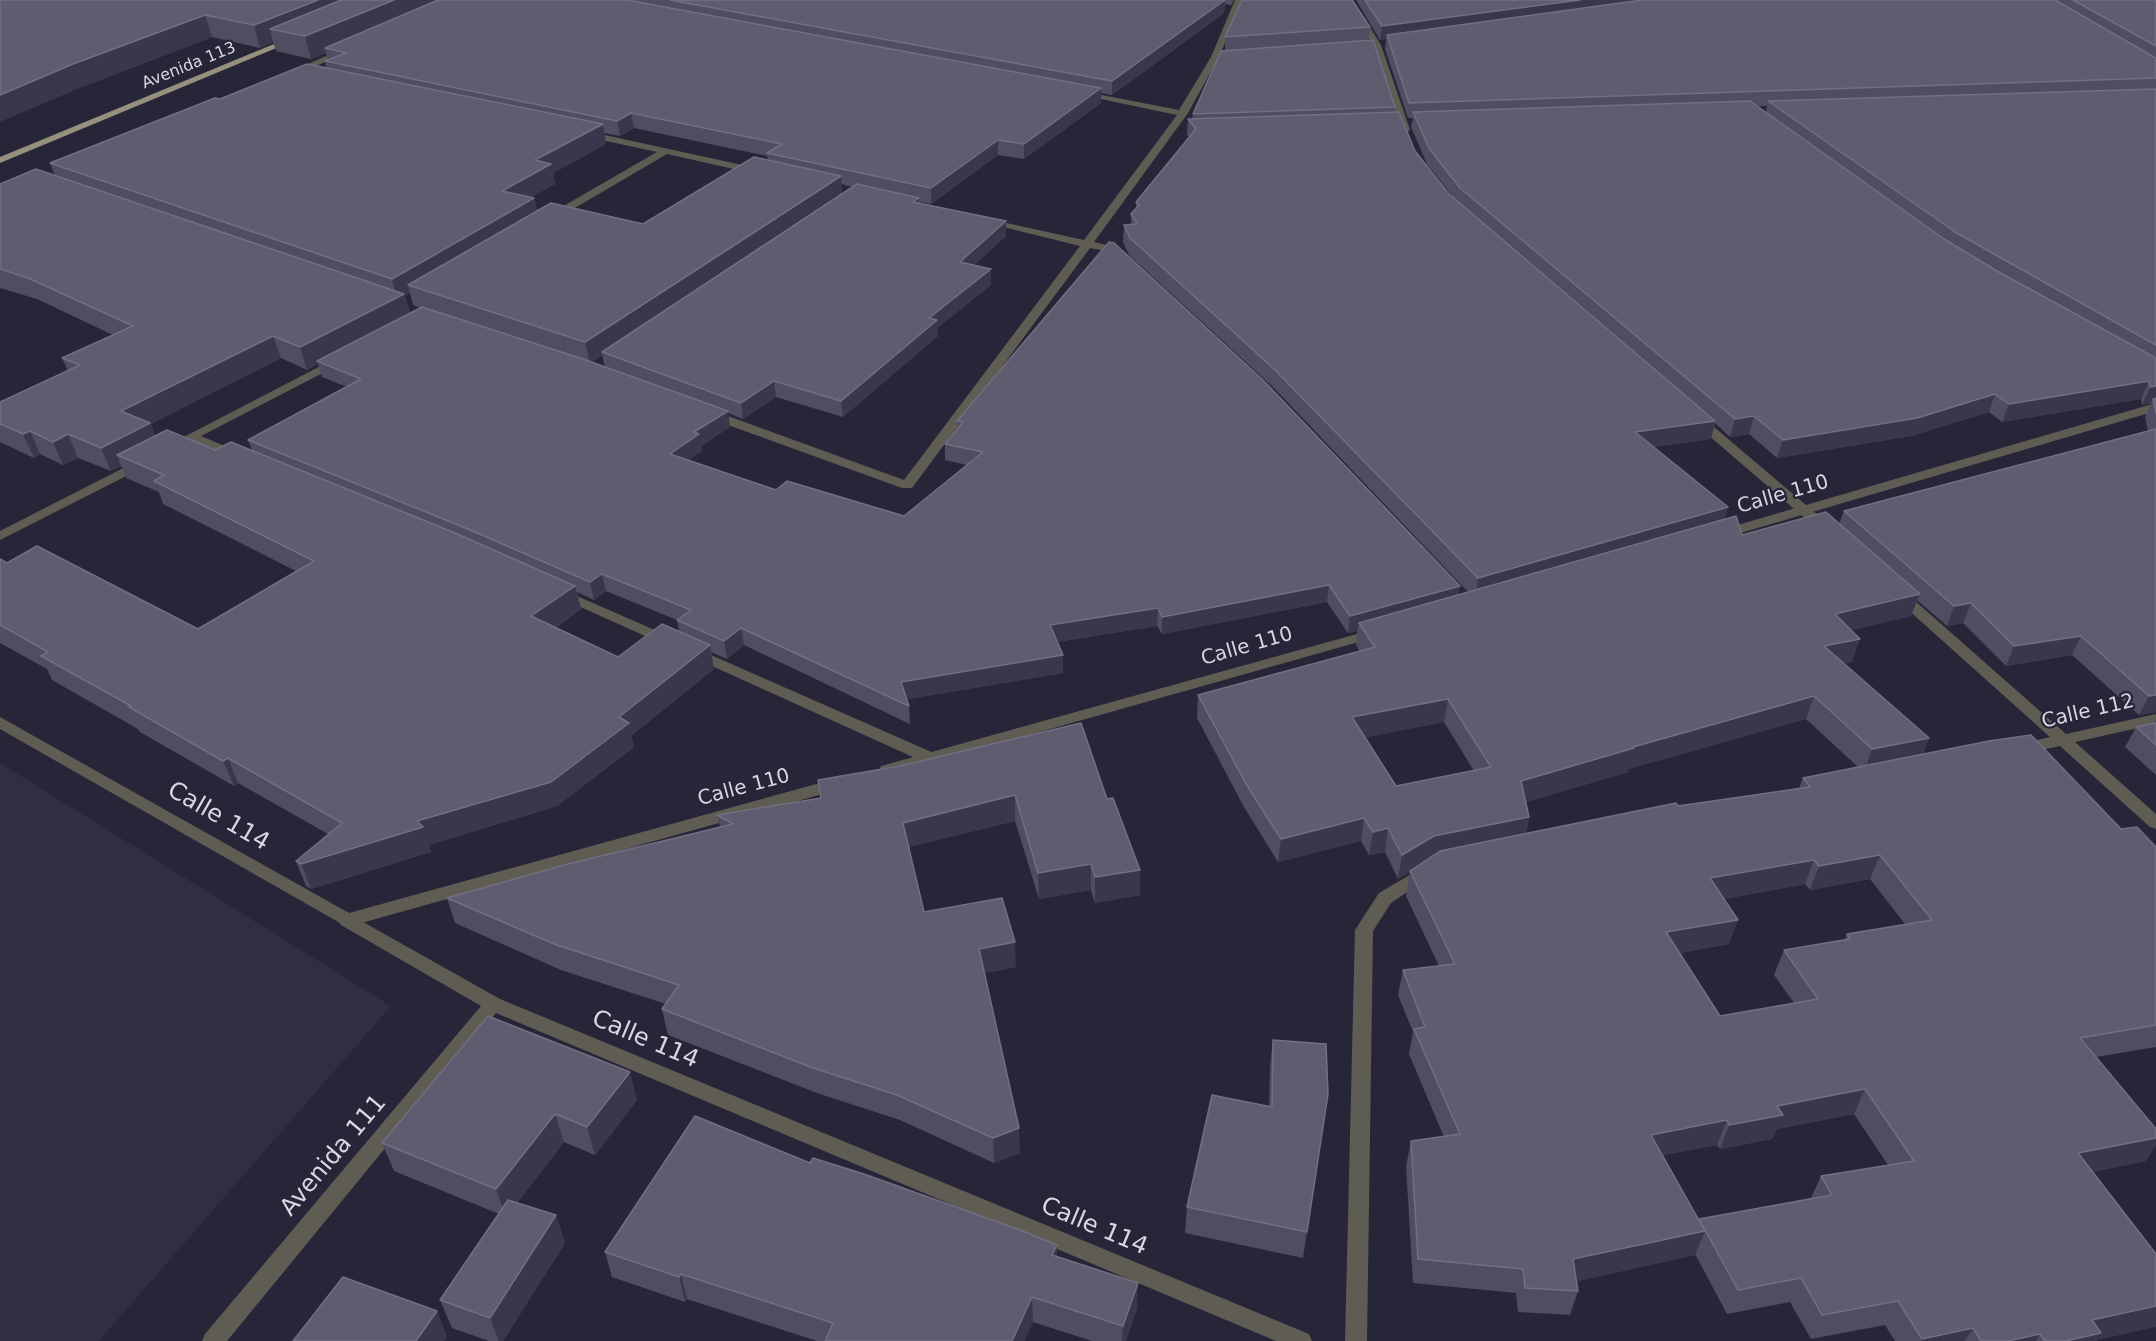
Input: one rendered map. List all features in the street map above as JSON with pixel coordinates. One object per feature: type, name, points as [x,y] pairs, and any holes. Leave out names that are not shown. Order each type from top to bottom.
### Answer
[{"type":"main road","name":"Avenida 113","points":[[0,160],[303,36]]},
{"type":"street","points":[[700,410],[907,485],[1172,130],[1215,57],[1239,0]]},
{"type":"street","points":[[1349,0],[1377,45],[1397,124],[1411,145]]},
{"type":"street","points":[[1224,9],[1234,10]]},
{"type":"street","points":[[282,77],[356,45]]},
{"type":"street","points":[[1215,57],[1226,56]]},
{"type":"street","points":[[293,73],[316,78]]},
{"type":"street","points":[[1066,91],[1183,113]]},
{"type":"street","points":[[1397,124],[1415,123]]},
{"type":"street","points":[[1172,130],[1183,130]]},
{"type":"street","points":[[572,131],[766,173]]},
{"type":"street","points":[[543,222],[666,150]]},
{"type":"street","points":[[971,218],[1115,250],[1132,266]]},
{"type":"street","points":[[170,448],[351,354]]},
{"type":"street","name":"Calle 110","points":[[1713,537],[2156,407]]},
{"type":"street","points":[[1690,413],[1840,542]]},
{"type":"street","points":[[191,437],[246,460]]},
{"type":"street","points":[[0,536],[148,459]]},
{"type":"street","points":[[553,590],[930,758]]},
{"type":"street","points":[[1894,590],[2156,823]]},
{"type":"street","name":"Calle 110","points":[[873,774],[1390,629]]},
{"type":"street","name":"Calle 112","points":[[2005,752],[2156,719]]},
{"type":"street","name":"Calle 114","points":[[0,722],[493,1004],[1302,1341]]},
{"type":"street","name":"Calle 110","points":[[346,920],[850,780]]},
{"type":"street","points":[[1356,1341],[1364,930],[1385,898],[1436,867]]},
{"type":"street","name":"Avenida 111","points":[[213,1341],[493,1004]]},
{"type":"shaded area","points":[[0,763],[391,1006],[99,1341],[0,1341]]},
{"type":"building","points":[[318,0],[254,25],[205,15],[73,64],[0,95],[0,1]]},
{"type":"building","points":[[341,0],[394,0],[305,36],[270,29]]},
{"type":"building","points":[[438,0],[627,0],[1101,88],[1024,144],[998,140],[931,188],[767,153],[782,144],[631,113],[617,121],[325,61],[346,53],[325,48]]},
{"type":"building","points":[[670,0],[1225,0],[1112,81]]},
{"type":"building","points":[[1242,0],[1352,0],[1370,27],[1225,37]]},
{"type":"building","points":[[1365,0],[1580,0],[1382,26]]},
{"type":"building","points":[[1642,0],[2055,0],[2156,58],[2156,78],[1409,103],[1387,35]]},
{"type":"building","points":[[2073,0],[2156,0],[2156,46]]},
{"type":"building","points":[[1373,40],[1395,107],[1193,114],[1221,51]]},
{"type":"building","points":[[307,64],[603,124],[535,160],[551,164],[502,191],[534,198],[392,279],[50,163]]},
{"type":"building","points":[[2156,89],[2156,345],[1955,232],[1768,101]]},
{"type":"building","points":[[1750,101],[1944,239],[1997,271],[2156,358],[2156,386],[2150,387],[2149,381],[2009,404],[1995,394],[1917,418],[1783,440],[1754,416],[1735,419],[1460,188],[1429,148],[1413,112]]},
{"type":"building","points":[[1399,112],[1415,151],[1449,194],[1715,421],[1635,432],[1728,507],[1478,578],[1274,369],[1130,238],[1124,225],[1137,224],[1131,214],[1139,205],[1136,202],[1196,129],[1188,119]]},
{"type":"building","points":[[754,157],[841,176],[585,342],[408,285],[551,203],[643,224]]},
{"type":"building","points":[[36,169],[404,294],[300,347],[273,336],[121,411],[150,423],[101,448],[68,434],[53,442],[30,431],[23,434],[0,424],[0,402],[80,365],[62,358],[133,326],[28,278],[0,269],[0,184]]},
{"type":"building","points":[[857,184],[919,198],[913,202],[1006,221],[960,262],[991,269],[929,318],[937,320],[841,401],[774,381],[741,403],[602,352]]},
{"type":"building","points":[[1109,242],[1114,243],[1263,380],[1460,586],[1350,616],[1329,585],[1162,617],[1158,608],[1050,625],[1063,655],[901,682],[909,706],[741,628],[724,641],[677,620],[691,610],[602,574],[590,582],[468,529],[248,440],[361,379],[317,361],[422,307],[583,359],[728,411],[694,432],[699,434],[670,454],[776,490],[787,481],[904,516],[983,452],[945,444],[963,422],[957,421]]},
{"type":"building","points":[[2156,429],[2156,695],[2149,696],[2081,636],[2014,646],[1971,603],[1954,606],[1844,511]]},
{"type":"building","points":[[167,430],[215,450],[231,442],[455,533],[575,586],[531,616],[618,657],[662,624],[710,645],[619,717],[629,723],[551,782],[417,821],[423,827],[301,864],[296,861],[342,823],[228,758],[223,761],[129,707],[131,706],[41,656],[48,652],[0,625],[0,559],[7,563],[37,546],[198,629],[314,561],[154,481],[164,475],[117,455]]},
{"type":"building","points":[[1826,512],[1920,594],[1835,614],[1860,639],[1824,646],[1929,738],[1872,749],[1814,696],[1521,781],[1529,817],[1434,836],[1402,855],[1388,828],[1373,832],[1364,818],[1281,839],[1246,784],[1198,695],[1375,647],[1359,623],[1736,516],[1742,535]],"holes":[[[1448,699],[1491,767],[1396,786],[1352,717]]]},
{"type":"building","points":[[1081,723],[1107,799],[1113,798],[1140,870],[1095,877],[1091,864],[1038,873],[1015,795],[903,823],[924,912],[1002,898],[1015,942],[979,949],[1019,1128],[993,1138],[897,1095],[813,1068],[662,1009],[679,985],[554,944],[447,898],[568,864],[733,824],[717,815],[821,798],[818,780],[900,766]]},
{"type":"building","points":[[2156,723],[2156,745],[2136,727]]},
{"type":"building","points":[[2031,735],[2121,829],[2137,827],[2156,847],[2156,1025],[2080,1038],[2156,1129],[2156,1138],[2078,1153],[2156,1254],[2156,1306],[2092,1320],[2101,1333],[2066,1341],[2045,1341],[2040,1334],[2008,1341],[1981,1341],[1973,1328],[1922,1339],[1898,1301],[1822,1315],[1801,1278],[1738,1290],[1699,1219],[1832,1195],[1821,1176],[1914,1161],[1865,1089],[1777,1106],[1783,1115],[1729,1125],[1727,1120],[1651,1135],[1705,1231],[1573,1259],[1578,1291],[1525,1288],[1523,1269],[1418,1259],[1411,1141],[1460,1134],[1414,1029],[1425,1027],[1403,970],[1455,964],[1410,871],[1440,851],[1676,803],[1678,806],[1810,787],[1803,778],[1989,741]],"holes":[[[1880,855],[1932,920],[1847,934],[1850,939],[1784,950],[1818,999],[1720,1016],[1666,932],[1738,920],[1710,878],[1814,860],[1819,866]]]},
{"type":"building","points":[[488,1016],[630,1072],[587,1127],[555,1114],[496,1189],[382,1143]]},
{"type":"building","points":[[1273,1040],[1326,1044],[1328,1094],[1307,1232],[1187,1207],[1212,1095],[1272,1107]]},
{"type":"building","points":[[695,1116],[810,1163],[813,1158],[864,1174],[1020,1230],[1057,1245],[1052,1255],[1138,1283],[1123,1326],[1032,1297],[1012,1341],[825,1341],[833,1323],[681,1274],[679,1277],[605,1252]]},
{"type":"building","points":[[508,1200],[556,1215],[490,1318],[440,1300]]},
{"type":"building","points":[[343,1277],[437,1311],[416,1341],[293,1341]]}]
